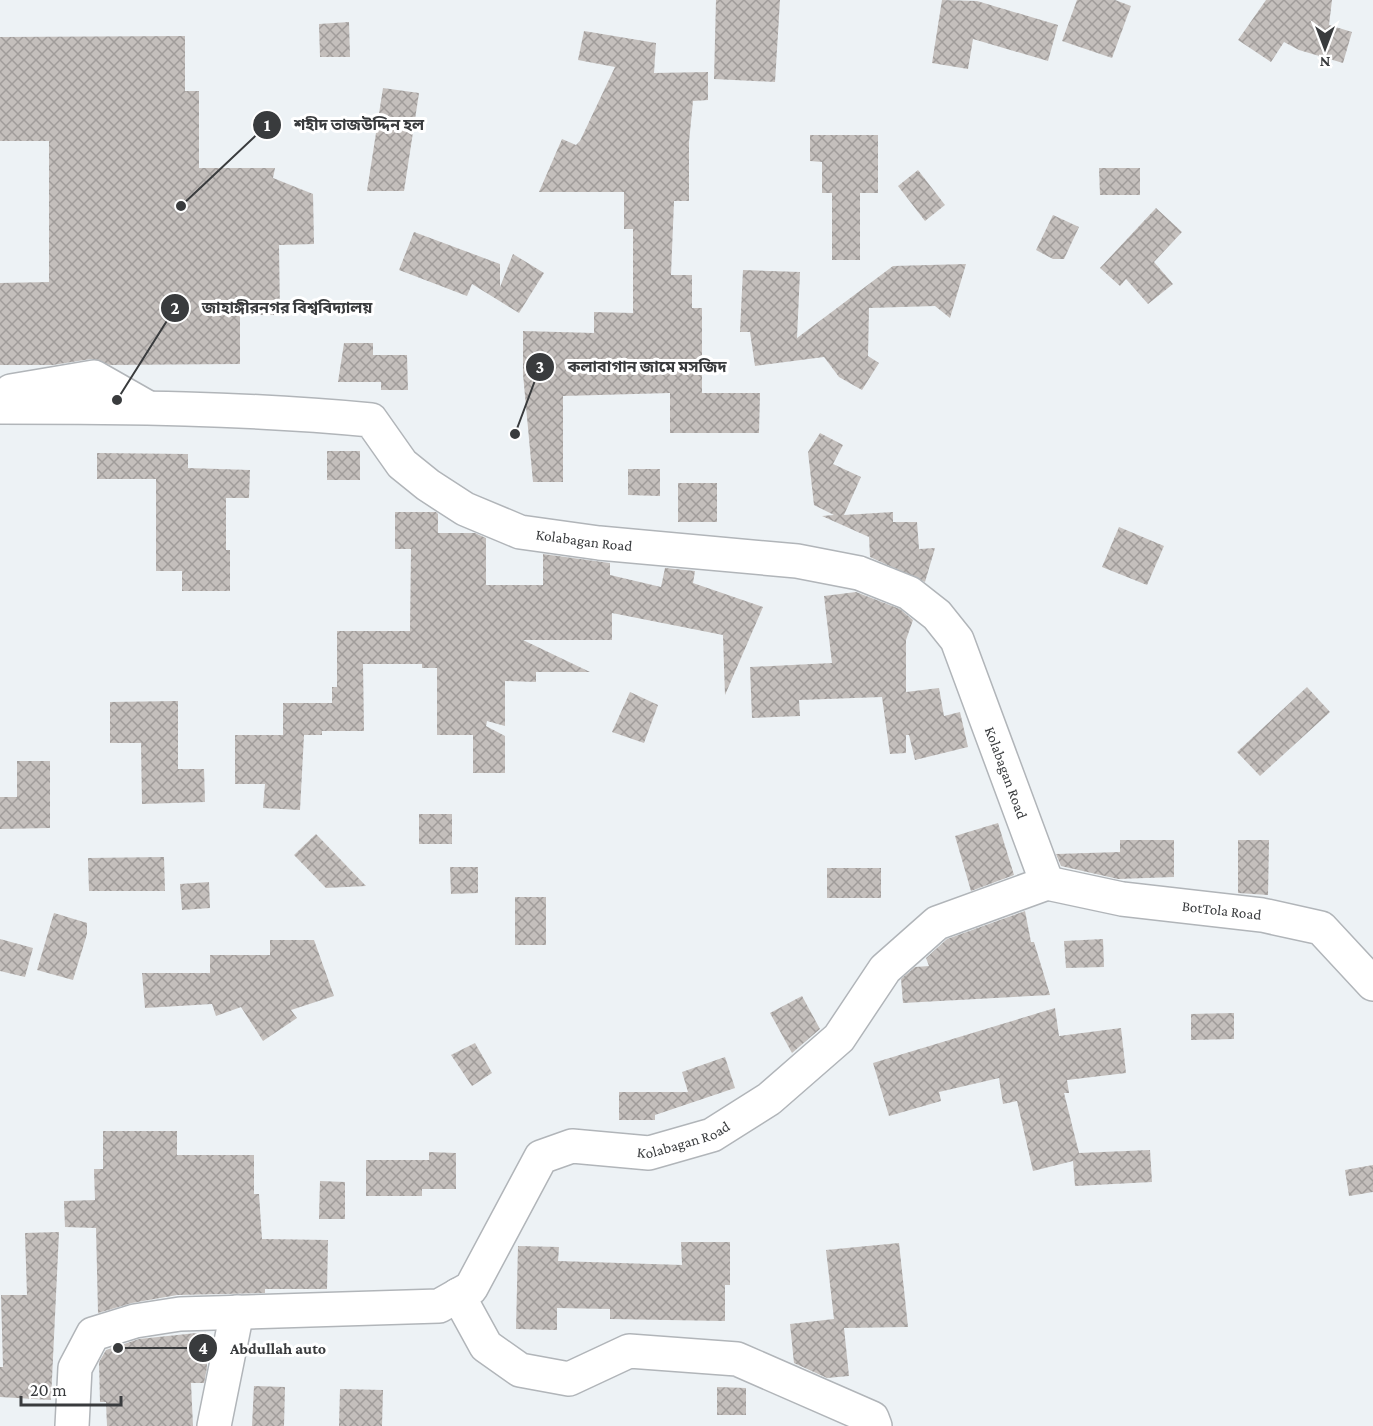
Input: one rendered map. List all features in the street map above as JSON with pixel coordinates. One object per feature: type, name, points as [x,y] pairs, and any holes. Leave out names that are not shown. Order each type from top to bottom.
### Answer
[{"type":"street","points":[[0,393],[94,377],[148,407]]},
{"type":"street","name":"Kolabagan Road","points":[[0,406],[148,407],[307,414],[371,420],[402,464],[428,485],[465,509],[520,532],[599,543],[797,561],[860,573],[909,593],[937,615],[957,640],[1047,883],[937,923],[885,969],[838,1038],[769,1099],[712,1135],[649,1153],[572,1146],[541,1157],[471,1288],[439,1306],[180,1314],[135,1321],[93,1335],[75,1368],[72,1426]]},
{"type":"street","name":"BotTola Road","points":[[1047,883],[1122,899],[1262,915],[1321,928],[1367,970]]},
{"type":"street","points":[[458,1295],[486,1346],[520,1370],[569,1379],[629,1351],[737,1359],[872,1418],[875,1426]]},
{"type":"street","points":[[214,1426],[237,1312]]},
{"type":"building","points":[[716,0],[780,0],[775,82],[714,79]]},
{"type":"building","points":[[942,0],[977,1],[1058,25],[1048,61],[973,39],[968,69],[932,63]]},
{"type":"building","points":[[1077,0],[1115,0],[1131,6],[1112,58],[1062,41]]},
{"type":"building","points":[[1266,0],[1332,0],[1329,25],[1352,32],[1343,63],[1299,50],[1284,42],[1271,62],[1238,40]]},
{"type":"building","points":[[349,22],[350,57],[320,57],[319,24]]},
{"type":"building","points":[[584,31],[656,43],[654,73],[708,72],[708,100],[693,101],[689,142],[689,201],[674,201],[671,275],[692,275],[692,308],[702,308],[702,393],[760,393],[759,433],[670,433],[670,393],[563,396],[563,482],[533,482],[523,374],[523,331],[594,333],[594,312],[633,313],[633,229],[624,229],[624,192],[539,192],[562,139],[576,145],[580,141],[615,67],[578,60]]},
{"type":"building","points":[[185,36],[185,91],[199,91],[199,168],[275,168],[273,178],[313,194],[314,244],[279,245],[280,315],[240,315],[240,364],[110,365],[91,359],[53,365],[0,365],[0,283],[49,282],[49,141],[0,141],[0,37]]},
{"type":"building","points":[[383,88],[419,93],[404,191],[367,191]]},
{"type":"building","points":[[810,135],[878,135],[878,193],[860,193],[860,260],[832,260],[832,193],[822,193],[822,162],[810,161]]},
{"type":"building","points":[[1099,168],[1140,168],[1140,195],[1100,195]]},
{"type":"building","points":[[918,170],[945,205],[925,221],[898,186]]},
{"type":"building","points":[[1156,208],[1182,232],[1154,262],[1173,284],[1148,304],[1126,279],[1120,286],[1100,268]]},
{"type":"building","points":[[1053,215],[1079,227],[1064,259],[1053,259],[1036,250]]},
{"type":"building","points":[[414,232],[500,264],[500,287],[513,254],[544,273],[519,313],[472,284],[467,296],[399,270]]},
{"type":"building","points":[[966,264],[950,318],[935,306],[869,308],[868,356],[879,363],[862,390],[839,377],[824,357],[755,366],[750,332],[740,332],[743,270],[800,272],[797,338],[893,266]]},
{"type":"building","points":[[344,343],[373,343],[373,355],[407,355],[408,390],[381,390],[381,382],[338,382]]},
{"type":"building","points":[[820,433],[843,445],[833,464],[861,477],[844,515],[893,512],[893,522],[917,522],[919,549],[935,548],[925,582],[870,557],[869,537],[822,516],[834,515],[814,505],[808,452]]},
{"type":"building","points":[[327,451],[360,451],[360,480],[327,480]]},
{"type":"building","points":[[97,453],[188,454],[188,468],[250,470],[249,498],[226,498],[226,550],[230,550],[230,591],[182,591],[182,571],[156,571],[156,479],[97,479]]},
{"type":"building","points":[[628,469],[660,469],[660,496],[628,495]]},
{"type":"building","points":[[678,483],[717,483],[717,522],[678,522]]},
{"type":"building","points":[[395,512],[436,512],[438,514],[438,533],[475,533],[486,538],[486,585],[543,585],[543,554],[610,563],[610,575],[661,587],[665,568],[695,571],[693,583],[763,607],[725,695],[723,635],[612,613],[612,640],[523,640],[590,672],[536,672],[536,682],[505,681],[505,726],[487,721],[486,726],[505,736],[505,773],[473,773],[473,735],[437,735],[437,668],[422,668],[422,664],[363,664],[364,731],[322,731],[322,735],[304,735],[300,810],[263,808],[265,784],[235,784],[235,735],[283,735],[283,703],[332,703],[332,687],[337,687],[337,631],[410,631],[411,549],[395,549]]},
{"type":"building","points":[[1119,527],[1164,546],[1147,585],[1102,567]]},
{"type":"building","points":[[856,592],[900,609],[913,620],[906,640],[906,692],[939,688],[944,716],[960,712],[968,747],[915,760],[909,735],[906,735],[906,753],[890,754],[882,697],[799,700],[800,716],[752,718],[750,667],[832,663],[824,596]]},
{"type":"building","points":[[1307,687],[1330,712],[1260,776],[1237,752]]},
{"type":"building","points":[[630,692],[658,705],[644,743],[612,732]]},
{"type":"building","points":[[178,701],[178,769],[204,769],[205,802],[142,804],[141,743],[110,743],[110,702]]},
{"type":"building","points":[[17,761],[50,761],[50,828],[0,829],[0,797],[17,797]]},
{"type":"building","points":[[419,814],[452,814],[452,844],[419,844]]},
{"type":"building","points":[[998,823],[1014,875],[971,891],[955,836]]},
{"type":"building","points":[[316,834],[366,886],[326,888],[294,855]]},
{"type":"building","points":[[1120,840],[1174,840],[1174,877],[1118,879],[1061,866],[1056,854],[1120,852]]},
{"type":"building","points":[[1238,840],[1269,840],[1268,895],[1238,893]]},
{"type":"building","points":[[164,857],[165,891],[89,891],[88,858]]},
{"type":"building","points":[[450,867],[478,867],[478,893],[451,894]]},
{"type":"building","points":[[827,868],[881,868],[881,898],[827,898]]},
{"type":"building","points":[[209,882],[210,908],[182,910],[180,884]]},
{"type":"building","points":[[515,897],[546,897],[546,945],[515,945]]},
{"type":"building","points":[[1025,911],[1031,942],[1034,942],[1050,995],[903,1003],[901,979],[915,967],[929,966],[926,958],[947,939]]},
{"type":"building","points":[[54,913],[87,923],[87,934],[73,980],[37,970]]},
{"type":"building","points":[[0,939],[33,948],[25,977],[0,971]]},
{"type":"building","points":[[1103,939],[1104,967],[1066,968],[1064,941]]},
{"type":"building","points":[[270,940],[314,940],[334,996],[291,1010],[297,1018],[263,1041],[241,1007],[216,1016],[212,1004],[145,1008],[142,973],[210,973],[210,955],[270,955]]},
{"type":"building","points":[[802,996],[820,1029],[792,1053],[770,1013]]},
{"type":"building","points":[[1055,1008],[1059,1036],[1121,1028],[1126,1073],[1067,1080],[1069,1093],[1064,1093],[1079,1153],[1150,1150],[1152,1182],[1075,1186],[1073,1161],[1033,1171],[1017,1101],[1003,1104],[999,1078],[939,1092],[941,1101],[889,1116],[873,1063]]},
{"type":"building","points":[[1234,1013],[1234,1039],[1191,1040],[1191,1014]]},
{"type":"building","points":[[475,1043],[492,1073],[472,1086],[451,1055]]},
{"type":"building","points":[[725,1057],[735,1088],[655,1115],[655,1120],[619,1120],[619,1092],[688,1092],[682,1072]]},
{"type":"building","points":[[103,1131],[177,1131],[177,1155],[254,1155],[254,1194],[259,1194],[262,1239],[328,1240],[327,1289],[265,1289],[265,1293],[177,1295],[132,1303],[98,1313],[96,1228],[65,1227],[64,1201],[95,1200],[94,1169],[103,1169]]},
{"type":"building","points":[[429,1152],[456,1153],[456,1189],[422,1189],[422,1196],[366,1196],[366,1160],[429,1160]]},
{"type":"building","points":[[1373,1165],[1373,1192],[1349,1196],[1345,1170]]},
{"type":"building","points":[[320,1181],[345,1182],[345,1219],[319,1219]]},
{"type":"building","points":[[59,1232],[51,1400],[0,1397],[0,1367],[3,1367],[1,1295],[27,1295],[25,1233]]},
{"type":"building","points":[[681,1242],[730,1242],[730,1285],[725,1285],[725,1321],[610,1319],[610,1309],[557,1308],[557,1330],[516,1329],[518,1246],[559,1247],[558,1261],[682,1265]]},
{"type":"building","points":[[899,1243],[908,1327],[844,1328],[849,1376],[827,1378],[794,1363],[790,1324],[834,1319],[826,1250]]},
{"type":"building","points":[[206,1332],[207,1368],[204,1383],[191,1383],[193,1426],[107,1426],[106,1402],[100,1402],[99,1362],[106,1350],[139,1339]]},
{"type":"building","points":[[254,1386],[285,1387],[284,1426],[252,1426]]},
{"type":"building","points":[[717,1387],[746,1388],[746,1415],[717,1415]]},
{"type":"building","points":[[340,1389],[383,1390],[382,1426],[339,1426]]},
{"type":"place","name":"শহীদ তাজউদ্দিন হল","points":[[181,206]]},
{"type":"place","name":"জাহাঙ্গীরনগর বিশ্ববিদ্যালয়","points":[[117,400]]},
{"type":"place","name":"কলাবাগান জামে মসজিদ","points":[[515,434]]},
{"type":"place","name":"Abdullah auto","points":[[118,1348]]}]
